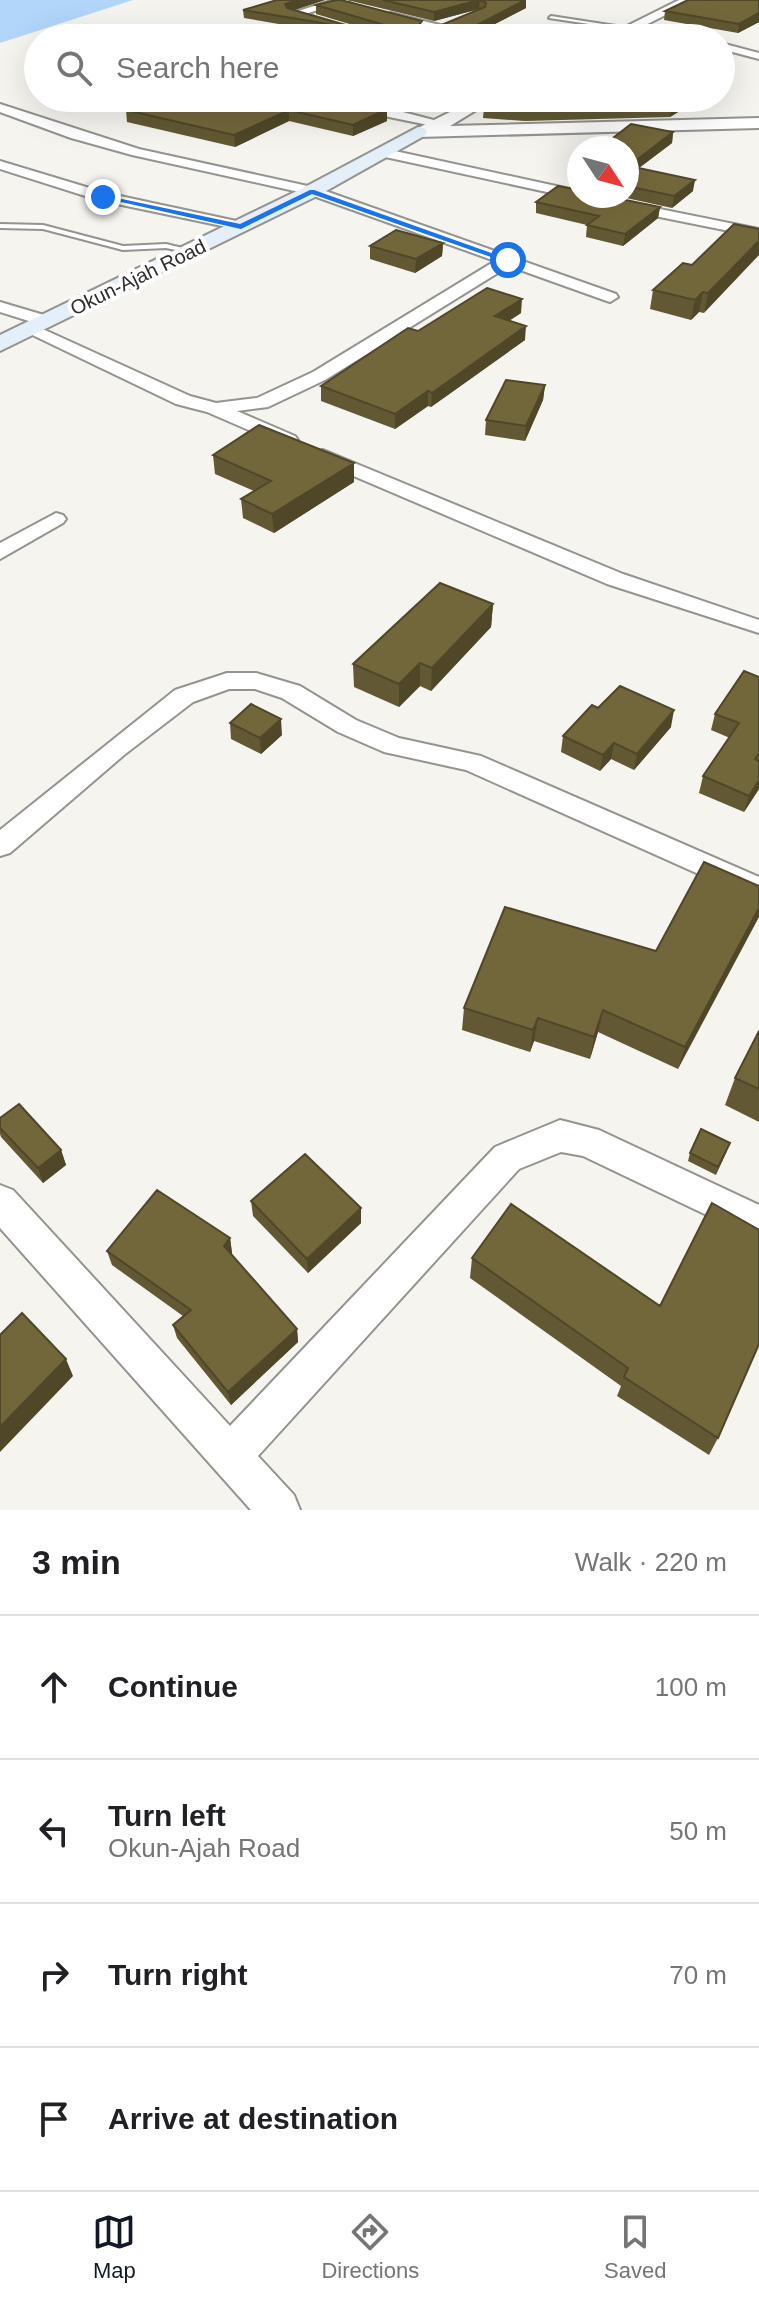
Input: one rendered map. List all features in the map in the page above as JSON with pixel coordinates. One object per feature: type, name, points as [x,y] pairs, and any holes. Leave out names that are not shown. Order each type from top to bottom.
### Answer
[{"type":"main road","name":"Okun-Ajah Road","points":[[0,344],[312,191],[418,132]]},
{"type":"street","points":[[638,24],[689,0]]},
{"type":"street","points":[[330,24],[293,14],[343,1],[357,7]]},
{"type":"street","points":[[379,13],[424,24]]},
{"type":"street","points":[[735,50],[759,56]]},
{"type":"street","points":[[0,108],[76,135],[137,152],[312,191],[610,297]]},
{"type":"street","points":[[386,112],[476,132]]},
{"type":"street","name":"Okun-Ajah Road","points":[[418,132],[443,124],[464,112]]},
{"type":"street","points":[[418,132],[759,123]]},
{"type":"street","points":[[381,152],[567,193]]},
{"type":"street","points":[[0,165],[103,197],[241,226]]},
{"type":"street","points":[[638,208],[759,233]]},
{"type":"street","points":[[214,408],[261,403],[319,376],[508,260]]},
{"type":"street","points":[[0,307],[183,400],[214,408],[615,579],[756,627]]},
{"type":"street","points":[[0,552],[56,519]]},
{"type":"street","points":[[0,846],[103,758],[184,696],[227,681],[256,681],[291,692],[347,726],[393,746],[486,768],[759,890]]},
{"type":"street","points":[[230,1456],[507,1158],[560,1136],[587,1141],[759,1223]]},
{"type":"street","points":[[0,1202],[279,1510]]},
{"type":"lane","points":[[551,17],[608,24]]},
{"type":"lane","points":[[0,226],[43,227],[123,248],[166,246],[191,251]]},
{"type":"water","points":[[0,0],[133,0],[59,24],[24,24],[24,35],[0,43]]},
{"type":"building","points":[[277,0],[298,0],[285,4],[287,8],[341,24],[328,24],[243,10]]},
{"type":"building","points":[[341,0],[422,21],[420,24],[381,24],[316,5]]},
{"type":"building","points":[[383,0],[479,0],[434,12]]},
{"type":"building","points":[[480,0],[525,0],[479,24],[444,24],[485,7],[486,3]]},
{"type":"building","points":[[688,0],[759,0],[759,13],[739,24],[665,11]]},
{"type":"building","points":[[135,112],[285,112],[234,135]]},
{"type":"building","points":[[298,112],[381,112],[353,125]]},
{"type":"building","points":[[631,124],[673,132],[639,158],[639,136],[616,136]]},
{"type":"building","points":[[639,168],[695,180],[674,196],[639,189]]},
{"type":"building","points":[[558,186],[567,188],[567,208],[639,208],[639,203],[660,207],[625,234],[587,225],[599,216],[536,202]]},
{"type":"building","points":[[734,224],[759,229],[759,241],[708,293],[703,292],[695,300],[653,290],[683,263],[692,265]]},
{"type":"building","points":[[396,230],[443,243],[416,259],[370,246]]},
{"type":"building","points":[[487,288],[522,299],[495,316],[526,326],[432,393],[428,391],[395,414],[321,386],[408,328],[418,331]]},
{"type":"building","points":[[506,380],[545,385],[526,426],[486,420]]},
{"type":"building","points":[[259,425],[354,463],[272,514],[241,499],[271,481],[213,455]]},
{"type":"building","points":[[440,583],[493,604],[432,668],[420,663],[399,684],[353,664]]},
{"type":"building","points":[[744,671],[759,677],[759,753],[755,759],[759,761],[759,780],[749,796],[703,776],[739,723],[715,714]]},
{"type":"building","points":[[620,686],[674,710],[637,754],[614,743],[603,755],[563,736],[592,705],[598,708]]},
{"type":"building","points":[[251,704],[281,719],[260,738],[230,723]]},
{"type":"building","points":[[704,862],[759,886],[759,908],[685,1047],[603,1010],[594,1037],[538,1018],[533,1030],[464,1008],[505,907],[656,951]]},
{"type":"building","points":[[759,1031],[759,1089],[735,1078]]},
{"type":"building","points":[[19,1104],[61,1150],[38,1168],[0,1128],[0,1118]]},
{"type":"building","points":[[701,1129],[730,1143],[718,1167],[690,1153]]},
{"type":"building","points":[[305,1154],[361,1208],[307,1259],[251,1201]]},
{"type":"building","points":[[157,1190],[230,1238],[224,1246],[297,1329],[228,1392],[173,1325],[191,1310],[107,1251]]},
{"type":"building","points":[[712,1203],[759,1230],[759,1344],[718,1438],[624,1377],[628,1368],[472,1258],[511,1204],[660,1306]]},
{"type":"building","points":[[22,1313],[66,1359],[0,1427],[0,1335]]},
{"type":"route","points":[[103,197],[241,226],[312,191],[508,260]]}]
